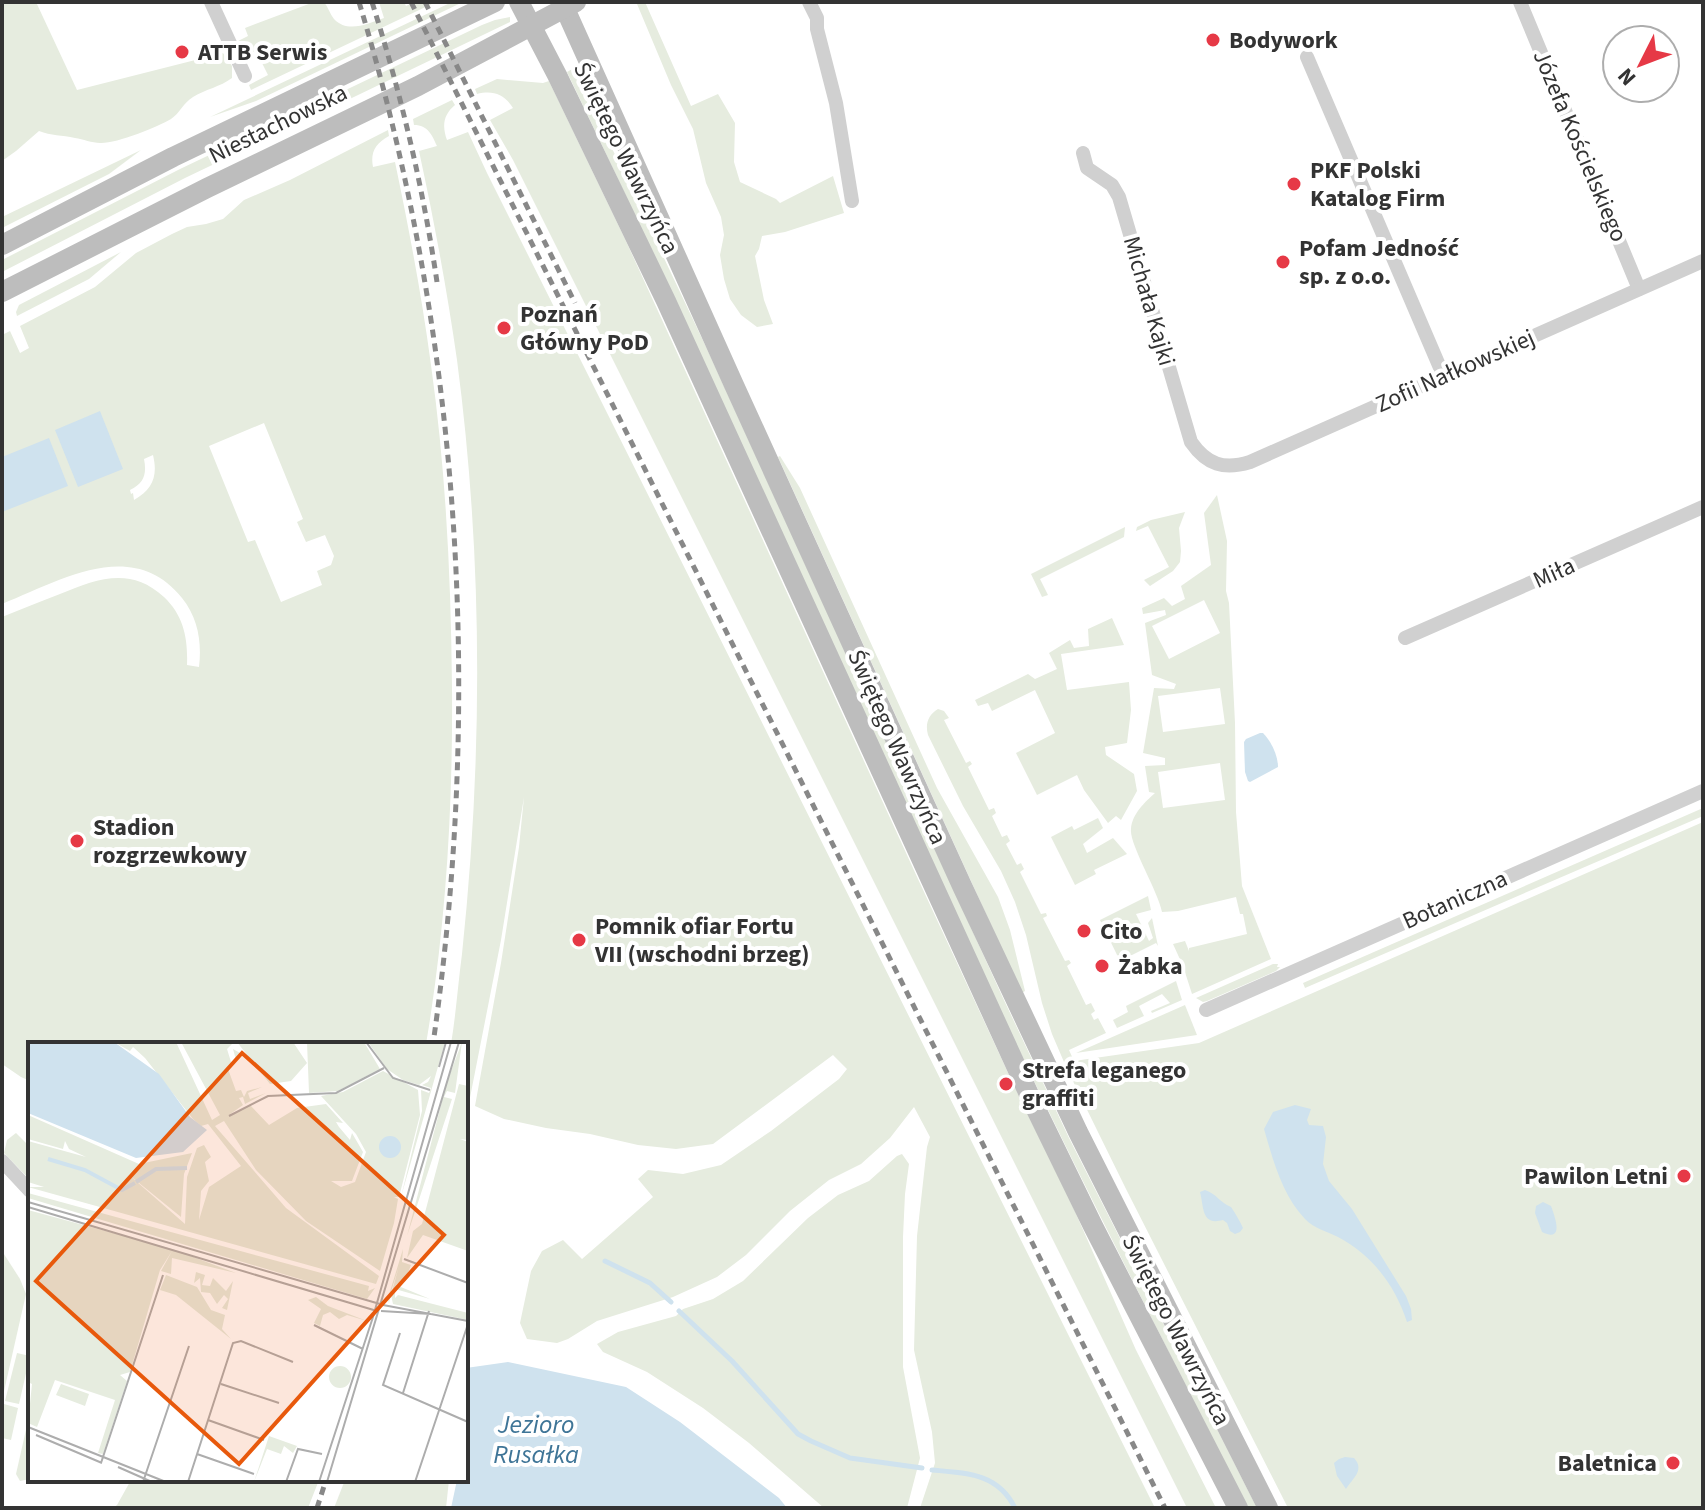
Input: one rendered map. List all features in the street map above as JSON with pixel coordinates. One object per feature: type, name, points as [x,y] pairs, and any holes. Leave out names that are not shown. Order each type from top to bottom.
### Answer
[{"type":"main road","name":"Świętego Wawrzyńca","points":[[519,2],[666,301],[1032,1101],[1238,1508]]},
{"type":"main road","name":"Świętego Wawrzyńca","points":[[568,4],[734,385],[963,888],[1078,1132],[1268,1508]]},
{"type":"main road","name":"Niestachowska","points":[[2,292],[418,86],[568,4]]},
{"type":"main road","name":"Niestachowska","points":[[2,245],[173,157],[489,5]]},
{"type":"street","points":[[211,2],[245,76]]},
{"type":"street","points":[[809,2],[817,18],[836,103],[852,201]]},
{"type":"street","name":"Józefa Kościelskiego","points":[[1520,2],[1639,289]]},
{"type":"street","points":[[1307,57],[1444,377]]},
{"type":"street","name":"Michała Kajki","points":[[1083,153],[1087,168],[1112,185],[1119,197],[1187,431],[1191,442],[1205,458]]},
{"type":"street","name":"Zofii Nałkowskiej","points":[[1205,458],[1228,467],[1250,462],[1703,261]]},
{"type":"street","name":"Miła","points":[[1405,638],[1703,507]]},
{"type":"street","name":"Botaniczna","points":[[1206,1010],[1703,791]]},
{"type":"street","points":[[2,1161],[28,1189]]},
{"type":"shaded area","points":[[2,2],[36,2],[77,90],[223,53],[232,66],[232,78],[193,97],[171,119],[136,134],[100,143],[39,131],[2,161]]},
{"type":"shaded area","points":[[314,2],[324,2],[334,19],[352,27],[384,18],[379,2],[404,2],[406,6],[414,2],[436,2],[251,90],[249,85],[268,75],[257,53],[242,50],[236,42],[248,36],[245,28]]},
{"type":"shaded area","points":[[452,2],[463,2],[256,101],[210,117]]},
{"type":"shaded area","points":[[645,2],[691,106],[718,94],[735,123],[734,162],[740,182],[780,203],[833,176],[844,213],[762,236],[755,256],[764,300],[773,324],[757,327],[741,315],[730,299],[720,255],[724,235],[721,217],[706,183],[693,129],[637,4]]},
{"type":"shaded area","points":[[510,17],[510,22],[185,178],[2,272],[2,260],[180,169],[482,25]]},
{"type":"shaded area","points":[[574,68],[707,349],[1069,1138],[1257,1508],[1248,1508],[1008,1027],[567,72]]},
{"type":"shaded area","points":[[497,79],[549,81],[1073,1207],[1136,1350],[1216,1508],[1187,1508],[513,160],[490,120],[513,108],[498,94],[477,94],[475,89]]},
{"type":"shaded area","points":[[452,100],[455,105],[445,121],[447,140],[468,132],[1155,1508],[920,1508],[935,1463],[932,1432],[914,1350],[917,1236],[930,1137],[914,1107],[890,1138],[861,1164],[829,1180],[717,1277],[673,1297],[597,1321],[557,1343],[527,1339],[520,1323],[531,1271],[542,1251],[563,1240],[582,1259],[653,1197],[638,1179],[648,1170],[683,1174],[721,1165],[771,1131],[839,1079],[847,1069],[833,1055],[713,1144],[676,1149],[546,1128],[504,1119],[475,1106],[501,963],[524,797],[501,940],[468,1108],[468,1042],[451,1042],[469,880],[477,731],[472,508],[457,360],[419,151],[437,146],[429,131],[414,125],[413,119]]},
{"type":"shaded area","points":[[388,130],[389,136],[373,152],[372,162],[373,167],[395,162],[410,238],[436,405],[449,566],[452,687],[447,866],[439,956],[426,1042],[28,1042],[28,1080],[2,1064],[2,617],[87,584],[126,578],[151,587],[171,604],[183,628],[187,665],[199,667],[200,648],[195,622],[182,598],[162,580],[141,570],[118,567],[95,569],[2,604],[2,335],[10,331],[20,353],[29,348],[20,326],[95,287],[136,253],[187,227],[223,219],[244,200]],"holes":[[[264,423],[303,519],[297,522],[306,542],[325,535],[334,556],[331,565],[317,571],[322,585],[281,602],[255,540],[248,542],[209,446]],[[153,455],[155,469],[146,491],[134,500],[130,490],[143,478],[144,459]]]},
{"type":"shaded area","points":[[141,150],[109,174],[2,228],[2,217]]},
{"type":"shaded area","points":[[121,252],[89,279],[17,316],[19,305]]},
{"type":"shaded area","points":[[778,457],[800,488],[937,788],[998,897],[1010,930],[1025,991],[1022,993]]},
{"type":"shaded area","points":[[1217,495],[1227,541],[1226,591],[1242,886],[1271,959],[1192,994],[1173,944],[1185,941],[1189,951],[1189,948],[1247,934],[1243,914],[1240,914],[1236,897],[1162,912],[1134,845],[1131,829],[1136,813],[1155,793],[1149,792],[1145,766],[1165,765],[1165,758],[1143,753],[1154,688],[1174,689],[1176,684],[1152,675],[1145,623],[1166,615],[1165,610],[1143,614],[1142,608],[1164,598],[1172,606],[1185,599],[1181,586],[1211,565],[1204,513]],"holes":[[[1204,600],[1220,633],[1169,659],[1152,626]],[[1220,688],[1225,724],[1163,732],[1158,696]],[[1220,763],[1225,800],[1163,808],[1158,772]]]},
{"type":"shaded area","points":[[1185,512],[1179,528],[1180,562],[1173,571],[1150,586],[1144,580],[1169,567],[1148,526],[1136,531],[1137,527],[1151,520]]},
{"type":"shaded area","points":[[1125,527],[1124,537],[1040,579],[1048,595],[1042,597],[1031,574]]},
{"type":"shaded area","points":[[1112,618],[1124,645],[1061,654],[1067,690],[1129,682],[1131,710],[1127,743],[1105,747],[1106,755],[1134,774],[1137,791],[1121,820],[1116,816],[1108,823],[1077,775],[1037,795],[1016,753],[1055,733],[1035,690],[992,711],[988,703],[978,706],[975,700],[1028,674],[1035,679],[1057,669],[1049,653],[1070,640],[1074,648],[1089,646],[1088,629]]},
{"type":"shaded area","points":[[938,709],[949,718],[944,720],[966,763],[970,761],[972,764],[968,767],[989,810],[994,808],[996,813],[992,816],[1002,837],[1007,835],[1010,841],[1006,844],[1017,865],[1021,863],[1024,869],[1020,872],[1041,914],[1046,913],[1047,916],[1043,918],[1065,961],[1071,963],[1067,966],[1086,1005],[1091,1003],[1095,1011],[1091,1014],[1094,1020],[1098,1018],[1106,1033],[1069,1050],[1074,1061],[1199,1043],[1703,822],[1703,1508],[1288,1508],[1067,1069],[1042,1003],[1015,902],[928,735],[928,720]]},
{"type":"shaded area","points":[[1703,808],[1703,816],[1305,988],[1303,983]]},
{"type":"shaded area","points":[[1098,818],[1103,828],[1083,844],[1087,853],[1113,838],[1127,854],[1094,870],[1096,874],[1075,885],[1051,837]]},
{"type":"shaded area","points":[[1148,896],[1151,910],[1136,914],[1149,941],[1153,938],[1148,923],[1152,918],[1158,946],[1156,943],[1120,961],[1100,920]]},
{"type":"shaded area","points":[[1273,964],[1280,967],[1207,1001],[1196,998]]},
{"type":"shaded area","points":[[1176,981],[1182,1000],[1152,1013],[1170,1003],[1162,994],[1139,1006],[1144,1016],[1117,1028],[1113,1020],[1128,1012],[1126,1006]]},
{"type":"shaded area","points":[[1185,1005],[1197,1035],[1076,1053]]},
{"type":"shaded area","points":[[16,1133],[28,1145],[28,1178],[4,1153],[7,1140]]},
{"type":"shaded area","points":[[902,1154],[909,1164],[903,1237],[903,1367],[920,1458],[907,1508],[824,1508],[703,1408],[647,1372],[603,1352],[597,1344],[618,1332],[676,1316],[683,1309],[713,1299],[743,1281],[808,1218],[838,1195],[869,1181]]},
{"type":"shaded area","points":[[2,1251],[26,1294],[2,1400]]},
{"type":"shaded area","points":[[17,1353],[28,1356],[19,1404],[5,1401]]},
{"type":"shaded area","points":[[4,1404],[18,1408],[11,1440],[2,1438]]},
{"type":"shaded area","points":[[28,1421],[28,1479],[20,1481],[16,1474]]},
{"type":"shaded area","points":[[130,1482],[318,1482],[308,1508],[113,1508]]},
{"type":"shaded area","points":[[344,1482],[449,1482],[446,1508],[334,1508]]},
{"type":"water","points":[[100,411],[123,469],[78,487],[55,430]]},
{"type":"water","points":[[49,438],[68,486],[2,512],[2,457]]},
{"type":"water","points":[[1260,733],[1271,744],[1278,767],[1250,782],[1245,772],[1244,742]]},
{"type":"water","points":[[1295,1105],[1311,1109],[1307,1120],[1309,1125],[1323,1126],[1326,1137],[1323,1164],[1329,1181],[1352,1209],[1406,1296],[1412,1320],[1407,1322],[1389,1284],[1372,1262],[1350,1244],[1309,1222],[1290,1199],[1279,1177],[1264,1129],[1273,1112]]},
{"type":"water","points":[[1205,1190],[1231,1207],[1243,1228],[1240,1232],[1235,1234],[1230,1231],[1223,1220],[1207,1218],[1200,1192]]},
{"type":"water","points":[[1543,1202],[1553,1211],[1557,1227],[1554,1234],[1542,1232],[1535,1213],[1536,1206]]},
{"type":"water","name":"Jezioro Rusałka","points":[[508,1362],[626,1387],[680,1422],[779,1498],[787,1508],[451,1508],[457,1482],[468,1482],[468,1368]]},
{"type":"water","points":[[1345,1457],[1354,1458],[1358,1466],[1357,1474],[1346,1489],[1337,1476],[1334,1463]]},
{"type":"waterway","points":[[605,1261],[650,1283],[671,1302]]},
{"type":"waterway","points":[[679,1311],[732,1361],[798,1434],[850,1458],[922,1468]]},
{"type":"waterway","points":[[932,1470],[969,1474],[990,1481],[1008,1496],[1015,1508]]},
{"type":"railway","points":[[359,2],[394,129],[421,258],[440,388],[453,519],[458,650],[457,782],[448,913],[433,1042]]},
{"type":"railway","points":[[372,2],[410,141],[437,282]]},
{"type":"railway","points":[[411,2],[1165,1508]]},
{"type":"railway","points":[[425,2],[575,303]]},
{"type":"railway","points":[[317,1508],[325,1482]]},
{"type":"place","name":"Bodywork","points":[[1213,40]]},
{"type":"place","name":"ATTB Serwis","points":[[182,52]]},
{"type":"place","name":"PKF Polski Katalog Firm","points":[[1294,184]]},
{"type":"place","name":"Pofam Jedność sp. z o.o.","points":[[1283,262]]},
{"type":"place","name":"Poznań Główny PoD","points":[[504,328]]},
{"type":"place","name":"Stadion rozgrzewkowy","points":[[77,841]]},
{"type":"place","name":"Cito","points":[[1084,931]]},
{"type":"place","name":"Pomnik ofiar Fortu VII (wschodni brzeg)","points":[[579,940]]},
{"type":"place","name":"Żabka","points":[[1102,966]]},
{"type":"place","name":"Strefa leganego graffiti","points":[[1006,1084]]},
{"type":"place","name":"Pawilon Letni","points":[[1684,1176]]},
{"type":"place","name":"Baletnica","points":[[1673,1463]]}]
